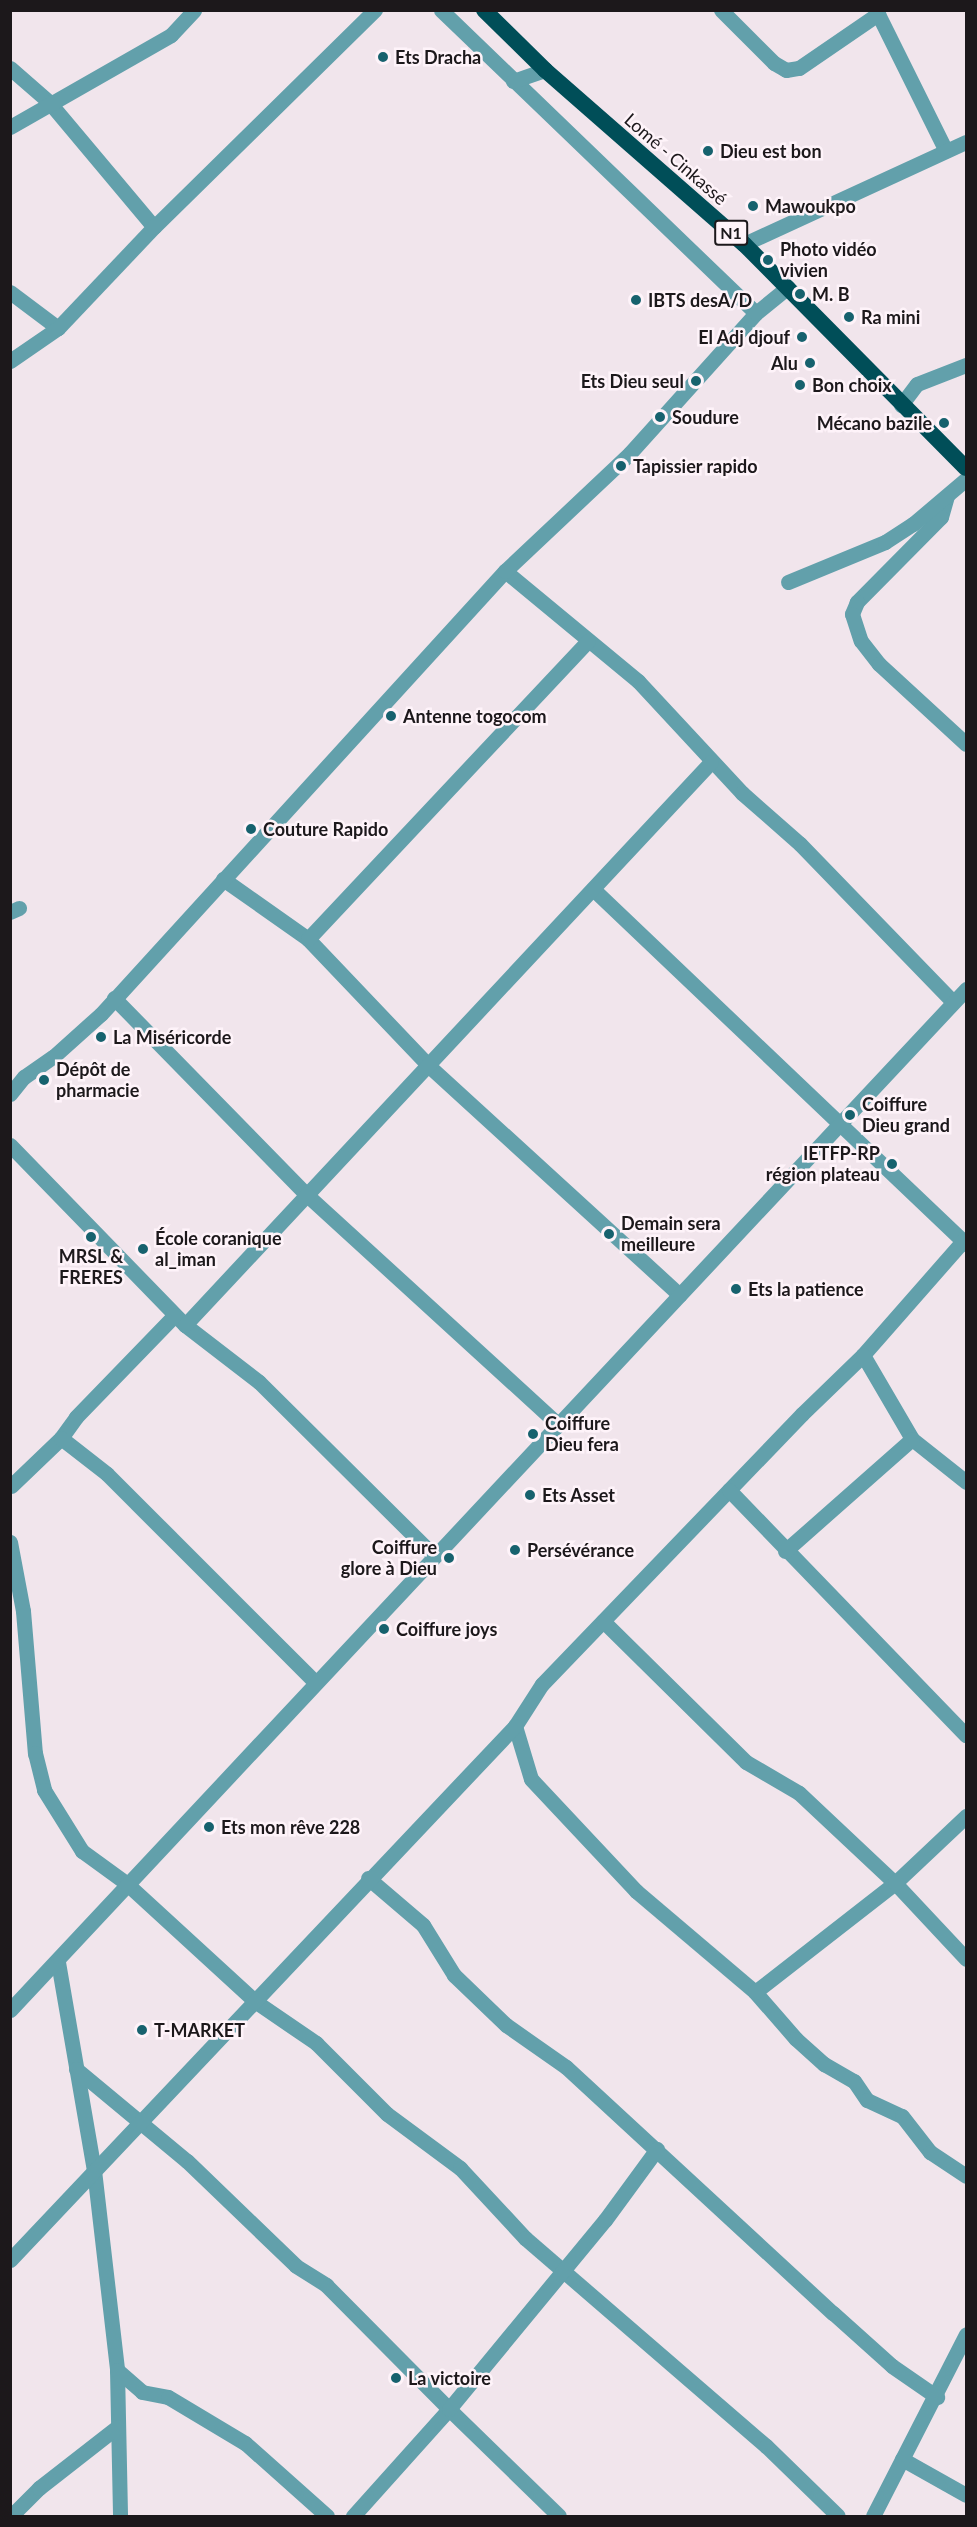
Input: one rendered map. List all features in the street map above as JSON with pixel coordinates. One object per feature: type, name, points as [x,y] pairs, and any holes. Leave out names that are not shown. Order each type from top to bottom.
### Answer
[{"type":"highway","name":"Lomé - Cinkassé","points":[[484,10],[545,70],[744,244],[788,286],[901,405],[966,468]]},
{"type":"street","points":[[10,127],[49,102],[171,35],[194,10]]},
{"type":"street","points":[[10,362],[58,328],[154,227],[375,10]]},
{"type":"street","points":[[441,10],[756,313]]},
{"type":"street","points":[[721,10],[774,63],[786,70],[799,68],[882,15],[946,151]]},
{"type":"street","points":[[10,68],[49,102],[154,227]]},
{"type":"street","points":[[513,81],[545,70]]},
{"type":"street","points":[[744,244],[966,142]]},
{"type":"street","points":[[10,1094],[114,998],[506,572],[630,453],[756,313],[788,286]]},
{"type":"street","points":[[10,292],[58,328]]},
{"type":"street","points":[[901,405],[917,384],[966,365]]},
{"type":"street","points":[[788,582],[885,542],[966,479]]},
{"type":"street","points":[[947,496],[941,517],[857,602],[852,614],[861,641],[879,664],[966,744]]},
{"type":"street","points":[[506,572],[638,681],[711,762],[800,844],[953,1002]]},
{"type":"street","points":[[308,939],[588,641]]},
{"type":"street","points":[[11,1485],[308,1196],[711,762]]},
{"type":"street","points":[[223,879],[308,939],[429,1067],[680,1295]]},
{"type":"street","points":[[10,2260],[256,2001],[368,1878],[515,1726],[542,1684],[863,1355],[965,1243],[593,889]]},
{"type":"street","points":[[10,2010],[58,1962],[126,1883],[966,989]]},
{"type":"street","points":[[114,998],[243,1126],[308,1196],[558,1424]]},
{"type":"street","points":[[10,1145],[180,1320],[259,1382],[434,1556]]},
{"type":"street","points":[[863,1355],[912,1439],[966,1482]]},
{"type":"street","points":[[61,1438],[107,1473],[315,1682]]},
{"type":"street","points":[[785,1551],[912,1439]]},
{"type":"street","points":[[729,1490],[785,1551],[966,1735]]},
{"type":"street","points":[[10,1542],[22,1611],[35,1753],[44,1790],[82,1851],[126,1883],[256,2001],[316,2043],[387,2114],[460,2168],[525,2238],[766,2446],[838,2517]]},
{"type":"street","points":[[603,1622],[746,1762],[799,1794],[895,1883],[966,1959]]},
{"type":"street","points":[[515,1726],[531,1779],[636,1891],[755,1992],[796,2039],[824,2064],[854,2081],[867,2100],[902,2115],[930,2152],[966,2176]]},
{"type":"street","points":[[755,1992],[895,1883],[966,1816]]},
{"type":"street","points":[[368,1878],[423,1925],[454,1975],[506,2025],[566,2067],[884,2359],[937,2397]]},
{"type":"street","points":[[58,1962],[94,2170],[117,2370],[120,2517]]},
{"type":"street","points":[[76,2069],[187,2161],[296,2266],[326,2285],[559,2517]]},
{"type":"street","points":[[353,2517],[449,2409],[564,2271],[657,2149]]},
{"type":"street","points":[[873,2517],[937,2397],[966,2334]]},
{"type":"street","points":[[117,2370],[142,2392],[168,2397],[245,2443],[327,2517]]},
{"type":"street","points":[[11,2517],[39,2488],[117,2427]]},
{"type":"street","points":[[902,2459],[966,2495]]},
{"type":"place","name":"Ets Dracha","points":[[383,57]]},
{"type":"place","name":"Dieu est bon","points":[[708,151]]},
{"type":"place","name":"Mawoukpo","points":[[753,206]]},
{"type":"place","name":"Photo vidéo vivien","points":[[768,260]]},
{"type":"place","name":"M. B","points":[[800,294]]},
{"type":"place","name":"IBTS desA/D","points":[[636,300]]},
{"type":"place","name":"Ra mini","points":[[849,317]]},
{"type":"place","name":"El Adj djouf","points":[[802,337]]},
{"type":"place","name":"Alu","points":[[810,363]]},
{"type":"place","name":"Ets Dieu seul","points":[[696,381]]},
{"type":"place","name":"Bon choix","points":[[800,385]]},
{"type":"place","name":"Soudure","points":[[660,417]]},
{"type":"place","name":"Mécano bazile","points":[[944,423]]},
{"type":"place","name":"Tapissier rapido","points":[[621,466]]},
{"type":"place","name":"Antenne togocom","points":[[391,716]]},
{"type":"place","name":"Couture Rapido","points":[[251,829]]},
{"type":"place","name":"La Miséricorde","points":[[101,1037]]},
{"type":"place","name":"Dépôt de pharmacie","points":[[44,1080]]},
{"type":"place","name":"Coiffure Dieu grand","points":[[850,1115]]},
{"type":"place","name":"IETFP-RP région plateau","points":[[892,1164]]},
{"type":"place","name":"Demain sera meilleure","points":[[609,1234]]},
{"type":"place","name":"MRSL & FRERES","points":[[91,1237]]},
{"type":"place","name":"École coranique al_iman","points":[[143,1249]]},
{"type":"place","name":"Ets la patience","points":[[736,1289]]},
{"type":"place","name":"Coiffure Dieu fera","points":[[533,1434]]},
{"type":"place","name":"Ets Asset","points":[[530,1495]]},
{"type":"place","name":"Persévérance","points":[[515,1550]]},
{"type":"place","name":"Coiffure glore à Dieu","points":[[449,1558]]},
{"type":"place","name":"Coiffure joys","points":[[384,1629]]},
{"type":"place","name":"Ets mon rêve 228","points":[[209,1827]]},
{"type":"place","name":"T-MARKET","points":[[142,2030]]},
{"type":"place","name":"La victoire","points":[[396,2378]]}]
